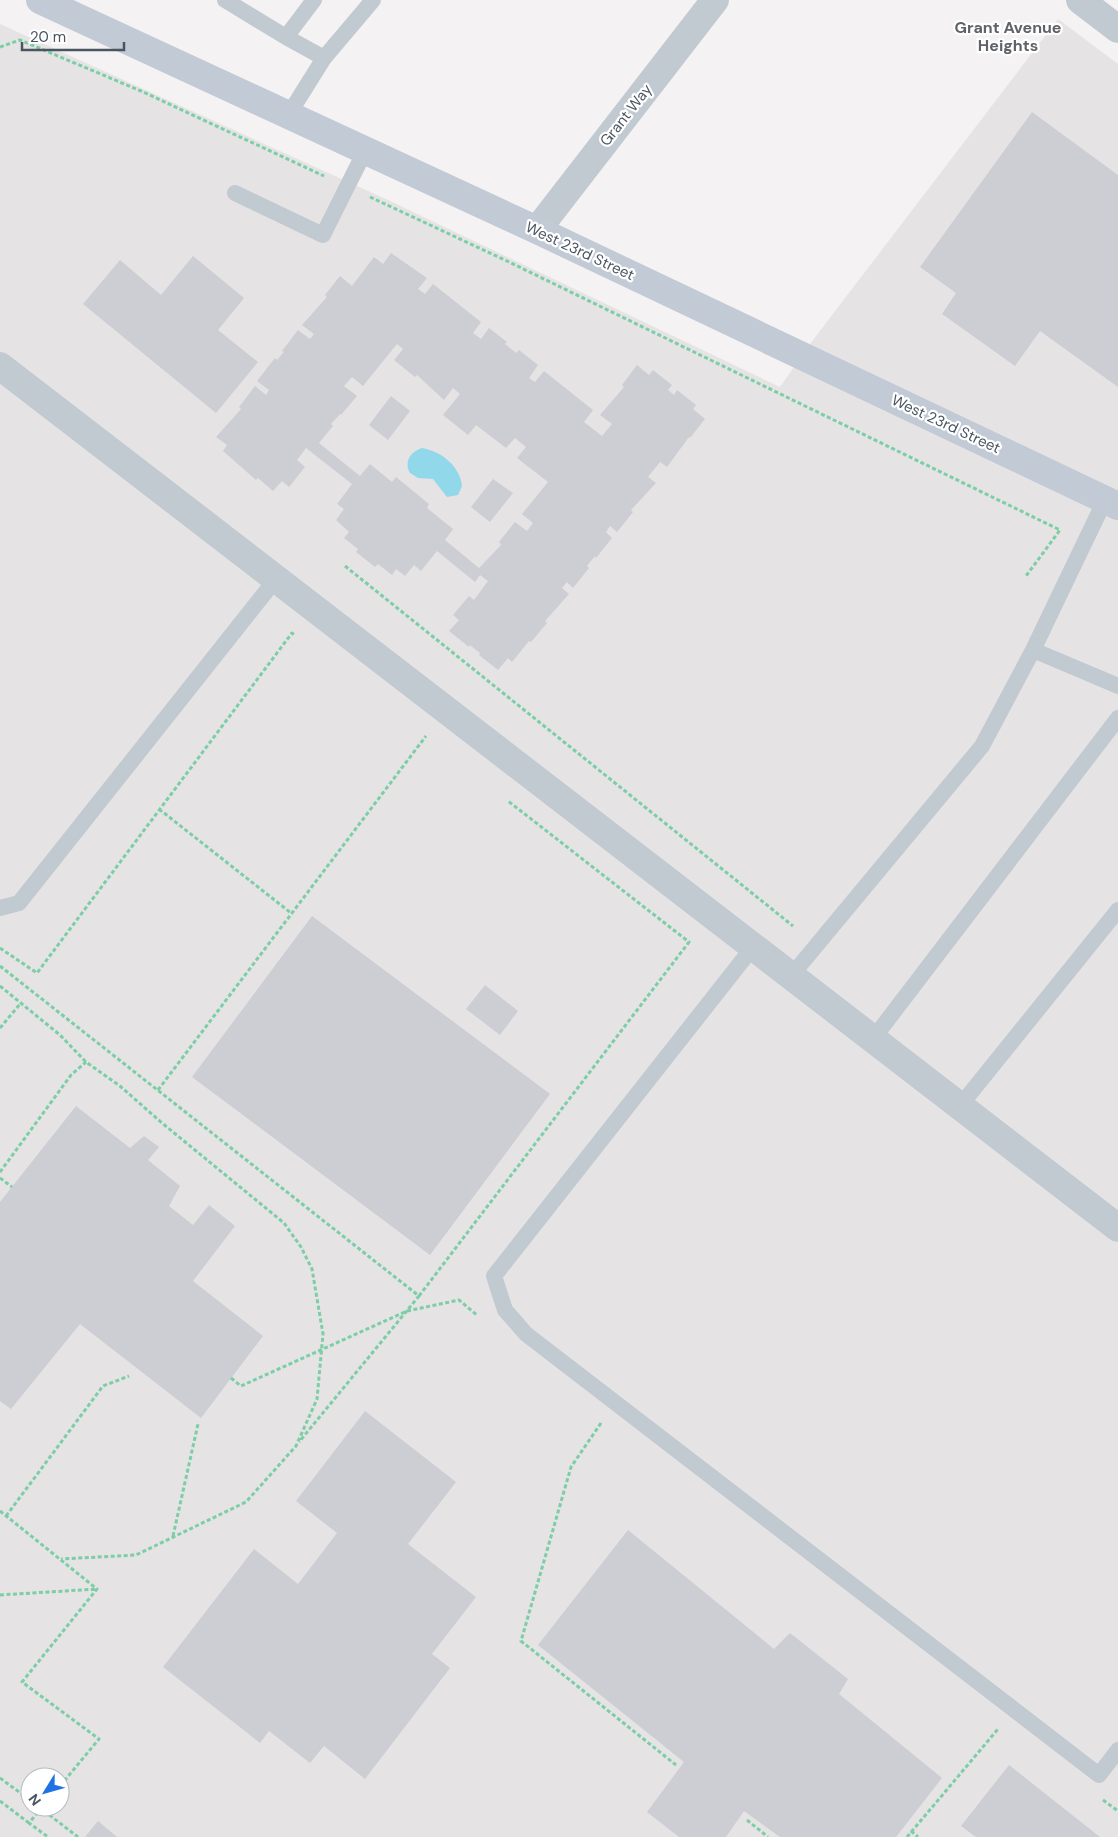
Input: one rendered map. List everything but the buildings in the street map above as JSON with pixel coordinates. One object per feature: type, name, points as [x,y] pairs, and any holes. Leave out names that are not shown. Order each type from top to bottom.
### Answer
[{"type":"street","name":"West 23rd Street","points":[[40,0],[537,230],[1112,503]]},
{"type":"street","name":"Grant Way","points":[[537,230],[715,0]]},
{"type":"street","points":[[1080,0],[1118,29]]},
{"type":"street","points":[[0,366],[1118,1228]]},
{"type":"lane","points":[[225,0],[324,58]]},
{"type":"lane","points":[[286,37],[314,0]]},
{"type":"lane","points":[[289,114],[324,58],[372,0]]},
{"type":"lane","points":[[235,193],[323,235],[365,150]]},
{"type":"lane","points":[[791,976],[982,746],[1112,503]]},
{"type":"lane","points":[[0,908],[19,903],[276,579]]},
{"type":"lane","points":[[1033,650],[1118,686]]},
{"type":"lane","points":[[873,1039],[1118,718]]},
{"type":"lane","points":[[960,1106],[1118,910]]},
{"type":"lane","points":[[753,947],[494,1276],[506,1310],[526,1334],[1099,1775],[1118,1750]]},
{"type":"path","points":[[0,47],[20,40],[140,91],[507,261],[1060,530],[1026,576]]},
{"type":"path","points":[[345,566],[793,926]]},
{"type":"path","points":[[0,948],[37,973],[292,633],[300,639]]},
{"type":"path","points":[[418,730],[433,742]]},
{"type":"path","points":[[158,1090],[426,736]]},
{"type":"path","points":[[61,1559],[136,1555],[246,1502],[296,1446],[419,1296],[688,942],[503,797]]},
{"type":"path","points":[[160,809],[291,913]]},
{"type":"path","points":[[0,966],[419,1296]]},
{"type":"path","points":[[0,986],[60,1035],[86,1062],[120,1086],[284,1223],[301,1247],[312,1270],[323,1334],[317,1399],[296,1446]]},
{"type":"path","points":[[0,1028],[20,1004]]},
{"type":"path","points":[[0,1172],[71,1075],[86,1062]]},
{"type":"path","points":[[0,1178],[12,1187]]},
{"type":"path","points":[[232,1378],[242,1386],[407,1311],[459,1300],[482,1319]]},
{"type":"path","points":[[6,1516],[103,1386],[129,1376]]},
{"type":"path","points":[[604,1419],[571,1467],[521,1641],[676,1765]]},
{"type":"path","points":[[173,1536],[198,1424]]},
{"type":"path","points":[[0,1511],[97,1589]]},
{"type":"path","points":[[0,1595],[97,1589]]},
{"type":"path","points":[[70,1774],[99,1739],[22,1682],[97,1589]]},
{"type":"path","points":[[907,1837],[1002,1725]]},
{"type":"path","points":[[0,1778],[20,1793]]},
{"type":"path","points":[[1100,1798],[1118,1811]]},
{"type":"path","points":[[0,1801],[48,1837]]},
{"type":"path","points":[[29,1823],[34,1817]]},
{"type":"path","points":[[52,1817],[78,1837]]},
{"type":"path","points":[[747,1820],[768,1837]]},
{"type":"path","points":[[911,1832],[918,1837]]},
{"type":"shaded area","points":[[1058,19],[1118,64],[1118,1837],[0,1837],[0,24],[388,200],[780,387],[813,340]]},
{"type":"water","points":[[422,448],[442,456],[458,472],[462,486],[458,495],[447,497],[433,479],[418,478],[410,473],[408,469],[409,458],[414,452]]},
{"type":"district","name":"Grant Avenue Heights","points":[[1008,36]]}]
